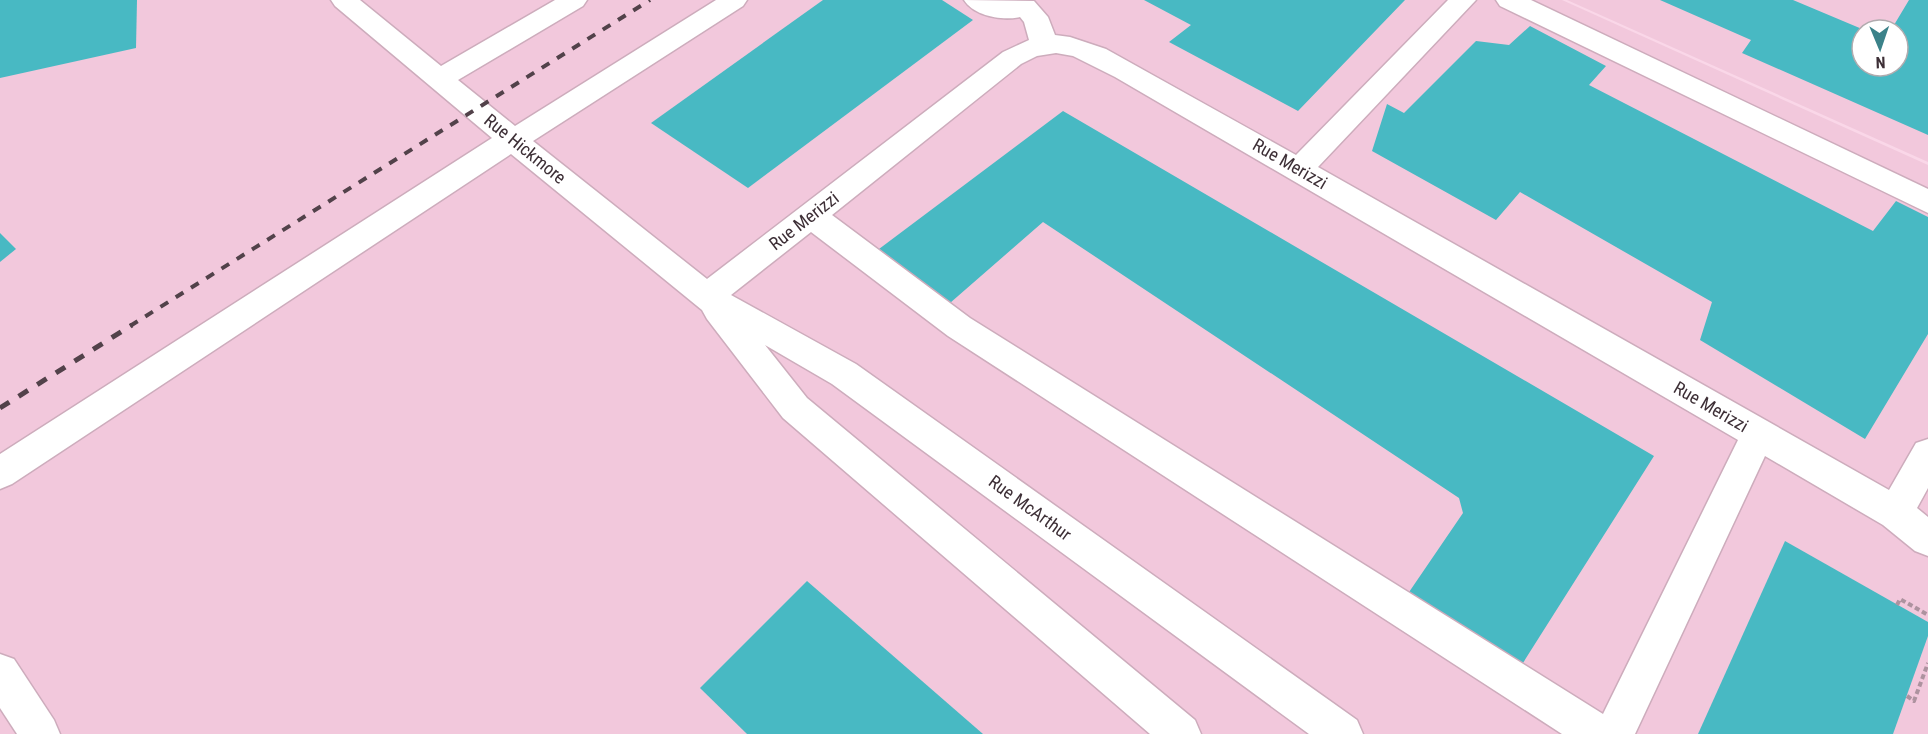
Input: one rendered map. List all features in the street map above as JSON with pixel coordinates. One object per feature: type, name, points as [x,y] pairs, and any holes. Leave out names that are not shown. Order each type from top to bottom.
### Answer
[{"type":"street","name":"Rue Hickmore","points":[[344,0],[707,297]]},
{"type":"street","points":[[439,79],[574,0]]},
{"type":"street","points":[[0,473],[482,157],[513,140],[734,0]]},
{"type":"street","points":[[977,0],[989,7],[1012,12],[1018,3],[1037,17],[1043,44]]},
{"type":"street","points":[[1299,169],[1463,0]]},
{"type":"street","points":[[1509,0],[1928,202]]},
{"type":"street","name":"Rue Merizzi","points":[[707,297],[1012,58],[1043,44],[1062,44],[1095,54],[1758,434],[1912,519],[1928,539]]},
{"type":"street","points":[[811,216],[959,327],[1599,734]]},
{"type":"street","points":[[707,297],[795,408],[1180,734]]},
{"type":"street","name":"Rue McArthur","points":[[707,297],[844,374],[1343,734]]},
{"type":"street","points":[[1614,734],[1758,434]]},
{"type":"street","points":[[1912,519],[1928,454]]},
{"type":"street","points":[[0,673],[40,734]]},
{"type":"path","points":[[1897,605],[1899,599],[1928,615]]},
{"type":"path","points":[[1907,696],[1914,701],[1928,663]]},
{"type":"shaded area","points":[[0,0],[1562,0],[1928,165],[1928,734],[0,734]]},
{"type":"shaded area","points":[[1567,0],[1928,0],[1928,162]]},
{"type":"building","points":[[0,0],[137,0],[136,48],[0,78]]},
{"type":"building","points":[[823,0],[942,0],[973,20],[748,188],[651,123]]},
{"type":"building","points":[[1144,0],[1405,0],[1298,111],[1169,42],[1191,25]]},
{"type":"building","points":[[1660,0],[1793,0],[1850,24],[1850,78],[1910,78],[1910,18],[1898,18],[1909,0],[1928,0],[1928,135],[1742,53],[1751,40]]},
{"type":"building","points":[[1530,26],[1606,66],[1589,85],[1873,231],[1896,201],[1928,217],[1928,334],[1865,439],[1700,340],[1712,302],[1520,192],[1496,220],[1372,151],[1387,104],[1404,113],[1476,41],[1509,45]]},
{"type":"building","points":[[1063,111],[1654,456],[1516,674],[1405,598],[1463,513],[1459,498],[1043,222],[950,303],[879,249]]},
{"type":"building","points":[[0,233],[16,249],[0,262]]},
{"type":"building","points":[[1785,541],[1928,622],[1928,636],[1893,734],[1698,734]]},
{"type":"building","points":[[807,581],[983,734],[747,734],[700,688]]},
{"type":"railway","points":[[130,326],[650,0]]},
{"type":"railway","points":[[0,408],[132,325]]}]
